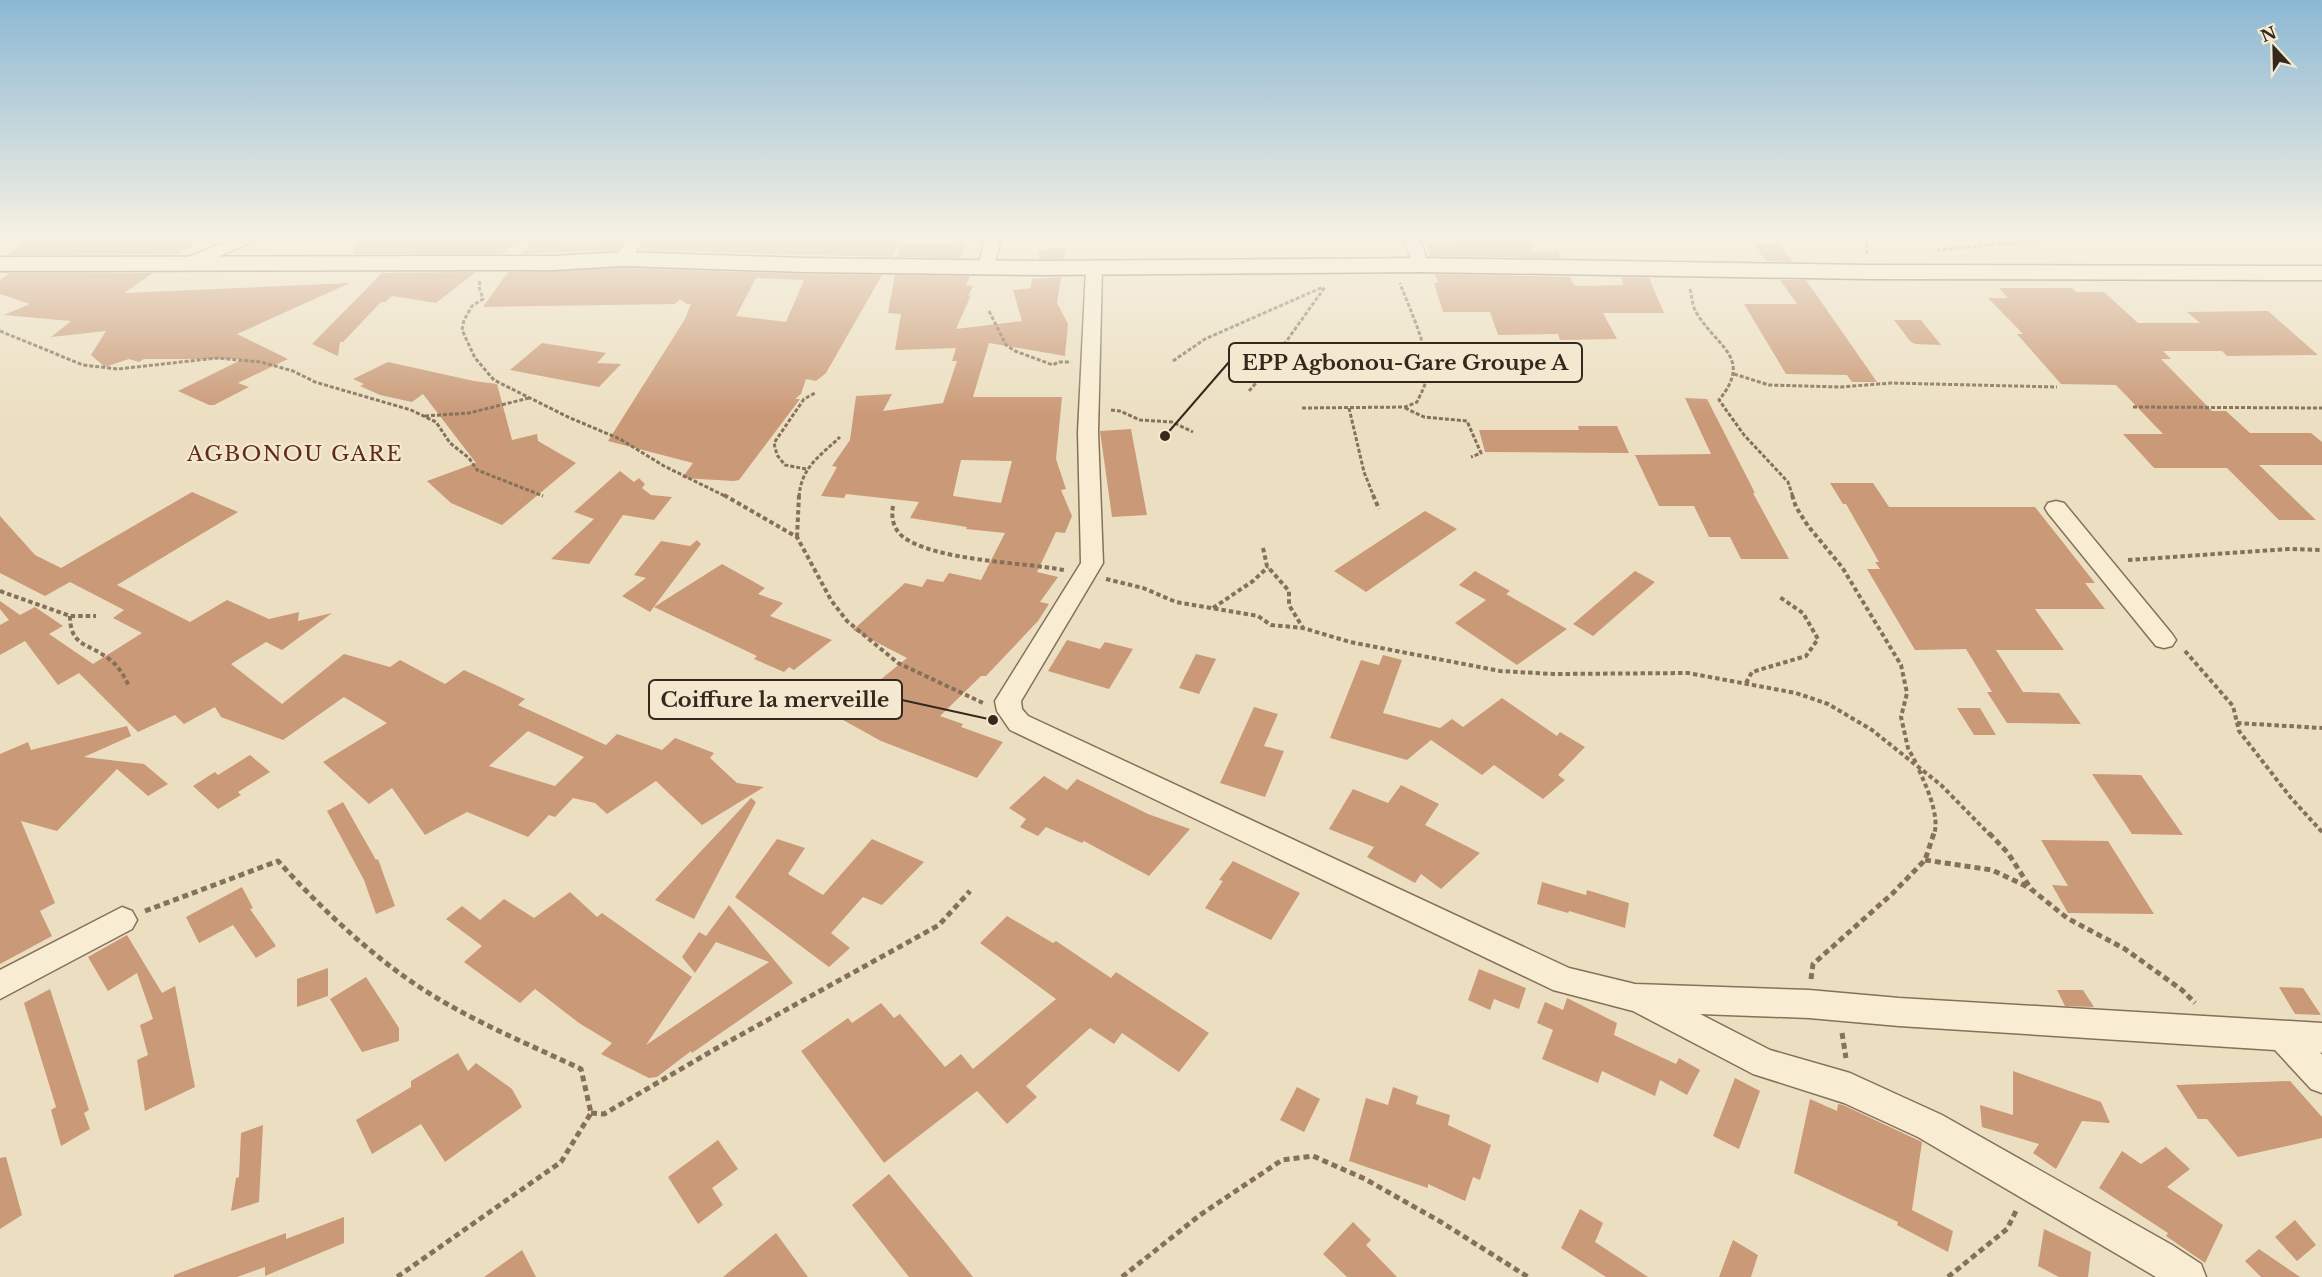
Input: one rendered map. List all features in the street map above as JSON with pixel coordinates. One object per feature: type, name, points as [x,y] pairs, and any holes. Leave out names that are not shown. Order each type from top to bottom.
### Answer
[{"type":"street","points":[[1093,298],[1089,408],[1092,563],[1008,700],[1010,711],[1019,723],[1564,980],[1635,998],[1809,1004],[2322,1038]]},
{"type":"street","points":[[2056,508],[2164,640]]},
{"type":"street","points":[[0,985],[122,920]]},
{"type":"street","points":[[1635,998],[1764,1063],[1850,1089],[1930,1126],[2159,1257],[2188,1277]]},
{"type":"street","points":[[2283,1036],[2322,1078]]},
{"type":"path","points":[[483,298],[472,306],[464,320],[462,330],[475,358],[494,380],[620,439],[664,466],[748,507],[797,537],[831,600],[847,621],[898,663],[982,703],[1008,700]]},
{"type":"path","points":[[1173,362],[1205,339],[1299,298]]},
{"type":"path","points":[[1249,391],[1263,378],[1272,360],[1286,349],[1285,343],[1317,298]]},
{"type":"path","points":[[1302,408],[1405,407],[1417,402],[1424,388],[1427,372],[1405,298]]},
{"type":"path","points":[[1693,298],[1694,310],[1730,353],[1734,373],[1727,392],[1719,400],[1725,411],[1788,482],[1796,507],[1808,526],[1842,567],[1901,665],[1907,693],[1901,717],[1908,748],[1929,793],[1936,828],[1925,860],[1892,894],[1813,964],[1809,1004]]},
{"type":"path","points":[[989,311],[1006,345],[1015,351],[1053,365],[1058,362],[1090,362]]},
{"type":"path","points":[[0,331],[84,365],[117,369],[217,358],[261,362],[293,371],[315,382],[399,406],[424,416],[436,422],[450,443],[469,458],[477,470],[543,496]]},
{"type":"path","points":[[1734,373],[1769,385],[1841,387],[1891,384],[2057,387]]},
{"type":"path","points":[[806,469],[785,465],[777,455],[774,443],[804,399],[816,393]]},
{"type":"path","points":[[424,416],[469,413],[530,398]]},
{"type":"path","points":[[1405,407],[1424,417],[1467,421],[1481,453],[1471,457]]},
{"type":"path","points":[[2133,407],[2322,408]]},
{"type":"path","points":[[1089,408],[1120,411],[1140,420],[1172,422],[1193,432]]},
{"type":"path","points":[[1348,408],[1364,472],[1379,509]]},
{"type":"path","points":[[797,537],[800,486],[806,469],[840,437]]},
{"type":"path","points":[[893,506],[891,514],[894,526],[902,536],[927,549],[977,558],[1047,566],[1084,574],[1143,588],[1176,602],[1258,616],[1271,625],[1303,628],[1350,642],[1500,672],[1688,673],[1796,693],[1828,704],[1872,730],[1941,785],[2008,853],[2031,889]]},
{"type":"path","points":[[1263,548],[1262,554],[1273,578],[1289,591],[1289,604],[1303,628]]},
{"type":"path","points":[[2101,563],[2289,549],[2322,550]]},
{"type":"path","points":[[1212,608],[1253,581],[1268,567]]},
{"type":"path","points":[[0,591],[70,616],[96,616]]},
{"type":"path","points":[[1746,683],[1752,672],[1806,656],[1818,639],[1810,619],[1797,606],[1778,596]]},
{"type":"path","points":[[70,616],[70,630],[74,638],[110,659],[122,672],[129,686]]},
{"type":"path","points":[[2164,640],[2182,647],[2234,706],[2239,731],[2245,740],[2291,798],[2322,832]]},
{"type":"path","points":[[2237,723],[2322,728]]},
{"type":"path","points":[[1925,860],[1992,870],[2031,889],[2067,918],[2125,949],[2182,990],[2226,1033]]},
{"type":"path","points":[[122,920],[278,861],[316,903],[383,960],[448,1005],[581,1069],[591,1113],[561,1162],[397,1277]]},
{"type":"path","points":[[591,1113],[604,1114],[717,1048],[939,925],[970,891]]},
{"type":"path","points":[[1839,1007],[1850,1089]]},
{"type":"path","points":[[1122,1277],[1200,1215],[1282,1160],[1313,1156],[1365,1179],[1441,1222],[1528,1277]]},
{"type":"path","points":[[1948,1277],[2007,1229],[2030,1184]]},
{"type":"building","points":[[11,298],[318,298],[237,334],[288,359],[238,383],[249,387],[214,405],[209,405],[178,391],[243,359],[144,359],[139,362],[129,359],[105,367],[91,355],[106,331],[51,337],[71,321],[4,315],[30,304]]},
{"type":"building","points":[[358,298],[390,298],[381,302],[343,342],[340,342],[338,356],[312,344]]},
{"type":"building","points":[[402,298],[443,298],[436,303]]},
{"type":"building","points":[[490,298],[746,298],[736,316],[786,322],[796,298],[869,298],[826,373],[816,381],[806,379],[801,394],[795,399],[800,399],[739,480],[734,481],[682,478],[693,463],[608,441],[685,319],[691,304],[680,299],[675,304],[483,307]]},
{"type":"building","points":[[891,298],[970,298],[956,329],[1022,321],[1015,298],[1058,298],[1057,303],[1068,324],[1065,356],[989,343],[973,397],[1062,397],[1056,459],[1066,489],[1061,490],[1072,516],[1065,533],[1056,532],[1037,572],[1058,577],[1040,602],[1049,604],[1038,621],[986,676],[981,676],[940,716],[963,724],[961,727],[1003,742],[977,778],[881,741],[816,705],[837,687],[858,698],[907,658],[853,630],[905,583],[922,587],[927,579],[943,582],[949,573],[981,580],[1005,533],[966,529],[967,527],[910,518],[919,502],[846,494],[844,498],[821,496],[837,467],[832,466],[850,440],[856,396],[892,394],[883,411],[943,403],[957,361],[952,361],[956,348],[895,350],[901,314],[888,313]],"holes":[[[961,460],[1012,461],[1001,503],[953,496]]]},
{"type":"building","points":[[1439,298],[1657,298],[1664,313],[1603,313],[1617,339],[1560,340],[1558,334],[1498,335],[1490,312],[1443,312]]},
{"type":"building","points":[[1792,298],[1818,298],[1877,382],[1852,382],[1847,375],[1786,374],[1744,304],[1797,304]]},
{"type":"building","points":[[1988,298],[2110,298],[2138,323],[2200,323],[2187,312],[2268,311],[2318,355],[2227,356],[2222,351],[2163,351],[2171,359],[2161,359],[2212,411],[2226,411],[2250,433],[2311,433],[2322,442],[2322,465],[2259,465],[2316,520],[2279,520],[2227,468],[2154,468],[2123,434],[2163,434],[2116,385],[2061,384],[2017,334],[2023,334]]},
{"type":"building","points":[[1894,320],[1921,320],[1941,345],[1915,344]]},
{"type":"building","points":[[542,343],[606,353],[597,363],[621,364],[599,387],[510,370]]},
{"type":"building","points":[[388,362],[497,384],[512,440],[537,434],[538,441],[576,463],[502,525],[451,503],[427,481],[476,463],[423,394],[412,402],[380,395],[360,386],[364,384],[353,379]]},
{"type":"building","points":[[1685,398],[1707,399],[1755,493],[1753,493],[1789,559],[1741,559],[1730,537],[1709,537],[1694,506],[1659,506],[1635,455],[1711,454]]},
{"type":"building","points":[[1578,426],[1617,426],[1629,453],[1485,452],[1479,430],[1579,430]]},
{"type":"building","points":[[1131,429],[1147,515],[1112,517],[1100,431]]},
{"type":"building","points":[[620,471],[634,482],[639,478],[645,484],[642,488],[651,495],[672,497],[654,520],[623,515],[589,564],[551,559],[594,519],[574,512]]},
{"type":"building","points":[[1830,483],[1873,483],[1889,507],[2035,507],[2095,583],[2085,583],[2105,609],[2035,609],[2064,650],[1996,650],[2023,692],[2059,693],[2081,724],[2007,723],[1987,692],[1992,692],[1966,649],[1915,650],[1867,569],[1880,569],[1875,562],[1879,562],[1846,504],[1843,504]]},
{"type":"building","points":[[192,492],[238,512],[117,585],[190,622],[227,600],[269,619],[299,612],[298,621],[332,613],[282,650],[266,642],[231,664],[282,704],[344,654],[390,667],[400,660],[445,684],[464,670],[525,699],[518,705],[606,745],[617,734],[662,750],[675,738],[714,753],[710,758],[737,783],[764,787],[702,825],[656,781],[607,814],[595,803],[573,798],[555,817],[549,815],[528,837],[467,812],[425,835],[392,788],[369,804],[323,762],[387,723],[344,697],[283,740],[221,717],[215,707],[184,724],[175,715],[138,732],[79,673],[58,685],[25,641],[0,655],[0,625],[9,620],[0,609],[0,601],[20,615],[35,607],[63,626],[49,634],[93,664],[142,633],[113,618],[124,610],[70,582],[45,596],[0,573],[0,516],[35,555],[61,568]],"holes":[[[528,731],[584,757],[555,786],[489,766]]]},
{"type":"building","points":[[1425,511],[1457,529],[1366,592],[1334,571]]},
{"type":"building","points":[[697,540],[701,544],[650,612],[622,596],[646,578],[634,575],[661,541],[690,546]]},
{"type":"building","points":[[722,564],[765,588],[758,594],[783,603],[770,616],[832,640],[794,670],[789,667],[784,672],[754,659],[757,656],[654,607]]},
{"type":"building","points":[[1475,571],[1510,591],[1506,594],[1567,629],[1517,665],[1455,623],[1486,600],[1459,585]]},
{"type":"building","points":[[1635,571],[1655,582],[1593,636],[1573,624]]},
{"type":"building","points":[[1067,640],[1100,649],[1105,642],[1133,649],[1109,689],[1048,671]]},
{"type":"building","points":[[1196,654],[1216,659],[1199,694],[1179,688]]},
{"type":"building","points":[[1383,655],[1402,660],[1383,713],[1440,728],[1452,719],[1463,727],[1502,698],[1557,736],[1560,732],[1585,747],[1558,775],[1565,780],[1543,799],[1494,765],[1482,775],[1431,740],[1407,760],[1330,738],[1361,660],[1379,665]]},
{"type":"building","points":[[1254,707],[1278,714],[1264,746],[1284,751],[1265,797],[1220,783]]},
{"type":"building","points":[[1957,708],[1980,708],[1996,735],[1974,735]]},
{"type":"building","points":[[127,726],[131,736],[84,757],[144,764],[168,784],[148,796],[117,769],[57,831],[21,821],[55,903],[40,911],[52,936],[0,964],[0,754],[28,742],[31,750]]},
{"type":"building","points":[[250,755],[270,772],[238,792],[241,795],[218,809],[193,786],[215,772],[218,775]]},
{"type":"building","points":[[2092,774],[2141,775],[2183,835],[2132,834]]},
{"type":"building","points":[[1044,776],[1067,790],[1077,779],[1148,814],[1190,829],[1149,876],[1084,841],[1082,843],[1046,827],[1038,836],[1020,827],[1026,819],[1009,808]]},
{"type":"building","points":[[1401,785],[1439,804],[1425,825],[1480,853],[1441,889],[1421,874],[1415,883],[1367,857],[1374,847],[1329,829],[1353,789],[1388,803]]},
{"type":"building","points":[[751,798],[756,802],[694,919],[655,900]]},
{"type":"building","points":[[343,802],[376,860],[378,859],[395,906],[376,914],[364,880],[327,811]]},
{"type":"building","points":[[777,839],[805,848],[788,874],[823,895],[872,839],[924,862],[882,905],[863,897],[831,933],[850,948],[829,967],[735,897]]},
{"type":"building","points":[[2041,840],[2108,841],[2154,914],[2068,913],[2052,885],[2068,886]]},
{"type":"building","points":[[1233,861],[1300,893],[1271,940],[1205,908],[1223,881],[1219,880]]},
{"type":"building","points":[[1542,882],[1586,895],[1587,890],[1629,903],[1625,928],[1537,904]]},
{"type":"building","points":[[242,887],[253,908],[250,909],[276,946],[256,958],[233,925],[199,943],[186,917]]},
{"type":"building","points":[[570,892],[597,917],[602,913],[692,977],[646,1045],[769,962],[716,942],[695,973],[682,957],[699,932],[706,936],[729,905],[793,983],[692,1053],[691,1051],[657,1077],[649,1078],[601,1054],[612,1043],[579,1023],[535,989],[520,1003],[464,962],[482,946],[446,919],[462,906],[480,920],[504,899],[534,918]]},
{"type":"building","points":[[1007,916],[1053,943],[1056,941],[1111,978],[1116,972],[1209,1033],[1179,1072],[1122,1033],[1114,1044],[1090,1028],[1026,1086],[1037,1097],[1007,1124],[977,1091],[884,1163],[801,1051],[848,1018],[852,1023],[881,1003],[894,1018],[900,1014],[945,1067],[961,1054],[973,1069],[1056,999],[980,943]]},
{"type":"building","points":[[127,935],[162,993],[175,986],[195,1087],[145,1111],[137,1060],[148,1055],[140,1025],[153,1019],[137,973],[108,991],[88,957]]},
{"type":"building","points":[[328,968],[328,996],[297,1007],[297,979]]},
{"type":"building","points":[[1479,969],[1526,988],[1519,1009],[1494,999],[1490,1010],[1468,1000]]},
{"type":"building","points":[[366,977],[399,1028],[399,1041],[362,1052],[330,999]]},
{"type":"building","points":[[2279,987],[2303,988],[2321,1015],[2295,1014]]},
{"type":"building","points":[[50,989],[89,1110],[84,1113],[90,1129],[61,1146],[51,1110],[56,1107],[24,1003]]},
{"type":"building","points":[[2057,990],[2083,990],[2094,1007],[2065,1006]]},
{"type":"building","points":[[1567,998],[1617,1023],[1614,1035],[1676,1064],[1679,1058],[1700,1070],[1687,1095],[1660,1080],[1655,1096],[1602,1071],[1598,1083],[1542,1059],[1553,1030],[1537,1023],[1545,1002],[1563,1010]]},
{"type":"building","points":[[458,1053],[468,1071],[476,1063],[512,1089],[522,1107],[445,1162],[421,1124],[372,1154],[356,1120],[411,1087],[411,1081]]},
{"type":"building","points":[[2013,1071],[2101,1102],[2110,1123],[2082,1121],[2056,1169],[2033,1153],[2039,1144],[1982,1127],[1980,1105],[2013,1115]]},
{"type":"building","points":[[1735,1078],[1760,1091],[1739,1149],[1713,1136]]},
{"type":"building","points":[[2290,1081],[2322,1117],[2322,1138],[2238,1157],[2207,1119],[2198,1119],[2176,1085]]},
{"type":"building","points":[[1297,1087],[1320,1099],[1304,1132],[1280,1120]]},
{"type":"building","points":[[1393,1087],[1418,1096],[1416,1104],[1450,1115],[1448,1125],[1491,1145],[1480,1180],[1473,1177],[1465,1201],[1428,1184],[1428,1188],[1349,1161],[1366,1098],[1388,1105]]},
{"type":"building","points":[[1810,1099],[1837,1111],[1838,1104],[1843,1105],[1922,1142],[1912,1210],[1953,1231],[1948,1252],[1897,1225],[1898,1222],[1794,1173]]},
{"type":"building","points":[[263,1125],[259,1202],[231,1211],[236,1178],[239,1177],[241,1133]]},
{"type":"building","points":[[718,1140],[738,1169],[712,1188],[723,1205],[698,1224],[668,1177]]},
{"type":"building","points":[[2166,1147],[2190,1169],[2167,1187],[2223,1225],[2205,1263],[2166,1236],[2168,1233],[2099,1188],[2122,1151],[2141,1164]]},
{"type":"building","points":[[6,1157],[22,1215],[0,1229],[0,1158]]},
{"type":"building","points":[[889,1174],[973,1277],[909,1277],[852,1205]]},
{"type":"building","points":[[1580,1209],[1603,1223],[1595,1242],[1648,1277],[1606,1277],[1561,1248]]},
{"type":"building","points":[[344,1217],[344,1243],[265,1276],[265,1267],[237,1277],[174,1277],[174,1275],[286,1233],[286,1239]]},
{"type":"building","points":[[2295,1220],[2316,1245],[2297,1261],[2275,1237]]},
{"type":"building","points":[[1353,1222],[1371,1240],[1366,1245],[1397,1277],[1347,1277],[1323,1254]]},
{"type":"building","points":[[2044,1229],[2091,1252],[2088,1277],[2059,1277],[2038,1266]]},
{"type":"building","points":[[776,1233],[808,1277],[723,1277]]},
{"type":"building","points":[[1733,1240],[1758,1255],[1751,1277],[1719,1277]]},
{"type":"building","points":[[2259,1249],[2300,1277],[2261,1277],[2245,1261]]},
{"type":"building","points":[[522,1250],[536,1277],[484,1277]]},
{"type":"place","name":"EPP Agbonou-Gare Groupe A","points":[[1165,436]]},
{"type":"place","name":"Coiffure la merveille","points":[[993,720]]},
{"type":"district","name":"AGBONOU GARE","points":[[295,454]]}]
